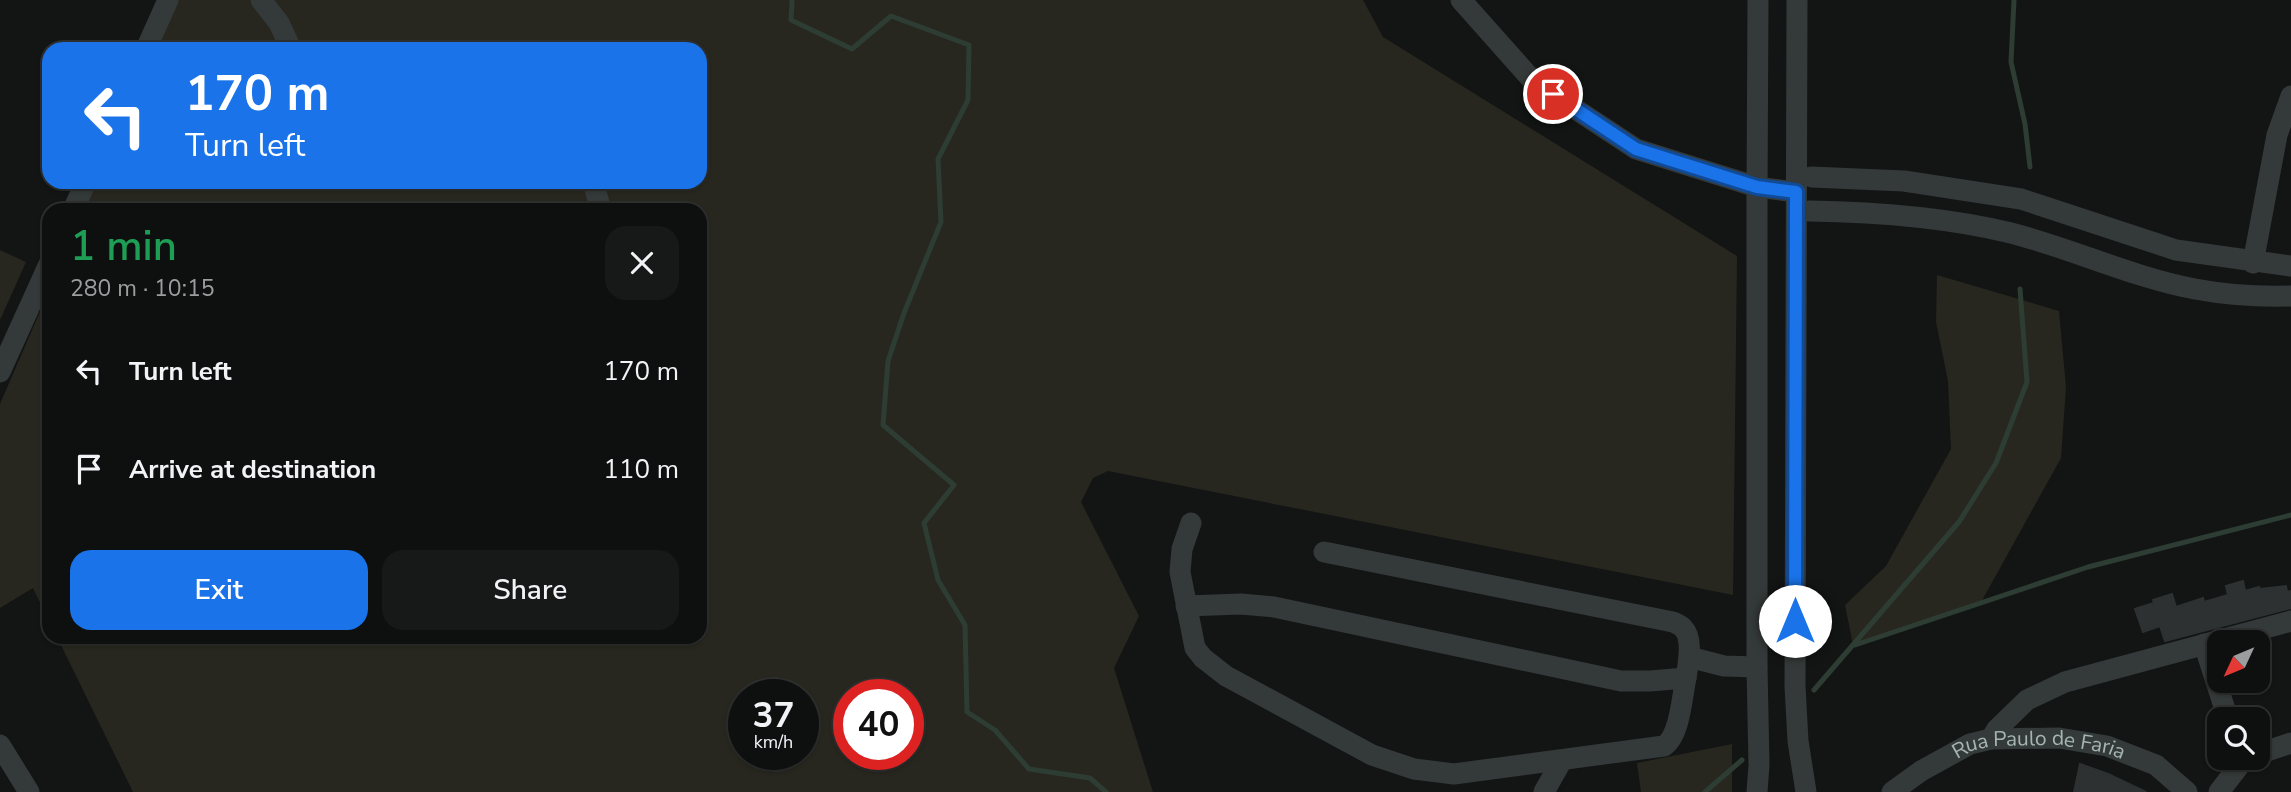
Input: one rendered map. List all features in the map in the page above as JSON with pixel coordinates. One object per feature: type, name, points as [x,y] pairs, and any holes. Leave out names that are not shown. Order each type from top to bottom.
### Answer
[{"type":"street","points":[[149,42],[168,0]]},
{"type":"street","points":[[261,0],[279,23],[288,42]]},
{"type":"street","points":[[1461,0],[1532,81],[1636,149],[1757,187],[1796,192]]},
{"type":"street","points":[[1757,792],[1758,0]]},
{"type":"street","points":[[1797,0],[1795,686],[1798,741],[1806,792]]},
{"type":"street","points":[[2253,262],[2277,135],[2291,96]]},
{"type":"street","points":[[1811,177],[1904,181],[2021,199],[2176,250],[2291,266]]},
{"type":"street","points":[[1853,179],[1856,212]]},
{"type":"street","points":[[1810,211],[1856,212],[1942,220],[2011,233],[2194,289],[2261,297],[2291,296]]},
{"type":"street","points":[[0,372],[42,279]]},
{"type":"street","points":[[1757,521],[1795,523]]},
{"type":"street","points":[[1191,523],[1182,548],[1180,572],[1195,648],[1226,676],[1372,755],[1413,769],[1454,774],[1664,746],[1671,742],[1688,668],[1688,637],[1683,627],[1673,622],[1324,552]]},
{"type":"street","points":[[1186,606],[1241,604],[1274,607],[1622,681],[1650,681],[1688,668],[1757,667]]},
{"type":"street","points":[[1991,739],[1997,729],[2027,700],[2065,682],[2291,621]]},
{"type":"street","points":[[2204,644],[2224,707]]},
{"type":"street","name":"Rua Paulo de Faria","points":[[1892,792],[1921,771],[1970,744],[1991,739],[2059,738],[2107,746],[2156,765],[2187,792]]},
{"type":"street","points":[[2270,750],[2291,743]]},
{"type":"street","points":[[0,745],[29,792]]},
{"type":"street","points":[[1544,792],[1562,760]]},
{"type":"street","points":[[2219,792],[2238,770]]},
{"type":"shaded area","points":[[176,0],[1363,0],[1383,37],[1737,256],[1733,595],[1108,471],[1093,478],[1081,502],[1139,616],[1114,668],[1153,792],[133,792],[60,644],[707,644],[707,203],[87,203],[94,189],[707,189],[707,42],[158,42]]},
{"type":"shaded area","points":[[0,250],[26,262],[0,320]]},
{"type":"shaded area","points":[[1937,275],[2059,311],[2066,387],[2061,458],[1980,604],[1853,645],[1845,605],[1886,566],[1951,449],[1948,381],[1936,322]]},
{"type":"shaded area","points":[[42,307],[42,607],[33,588],[0,608],[0,404]]},
{"type":"shaded area","points":[[1732,744],[1732,792],[1641,792],[1637,763]]},
{"type":"building","points":[[2243,581],[2245,591],[2259,587],[2286,586],[2287,592],[2291,591],[2291,608],[2165,641],[2160,626],[2143,632],[2135,609],[2172,594],[2176,607],[2203,598],[2204,602],[2228,595],[2226,586]]},
{"type":"building","points":[[2080,764],[2108,774],[2146,792],[2074,792]]},
{"type":"waterway","points":[[792,0],[791,20],[852,49],[891,16],[969,45],[968,100],[938,159],[941,222],[904,313],[888,361],[883,425],[954,485],[924,523],[938,580],[965,625],[967,712],[995,730],[1029,769],[1090,778],[1106,792]]},
{"type":"waterway","points":[[2014,0],[2011,62],[2025,124],[2030,167]]},
{"type":"waterway","points":[[1814,690],[1959,522],[1996,463],[2027,382],[2020,289]]},
{"type":"waterway","points":[[1855,645],[2088,567],[2291,515]]},
{"type":"waterway","points":[[1705,792],[1742,760]]},
{"type":"route","points":[[1553,94],[1636,149],[1757,187],[1796,192],[1795,621]]}]
